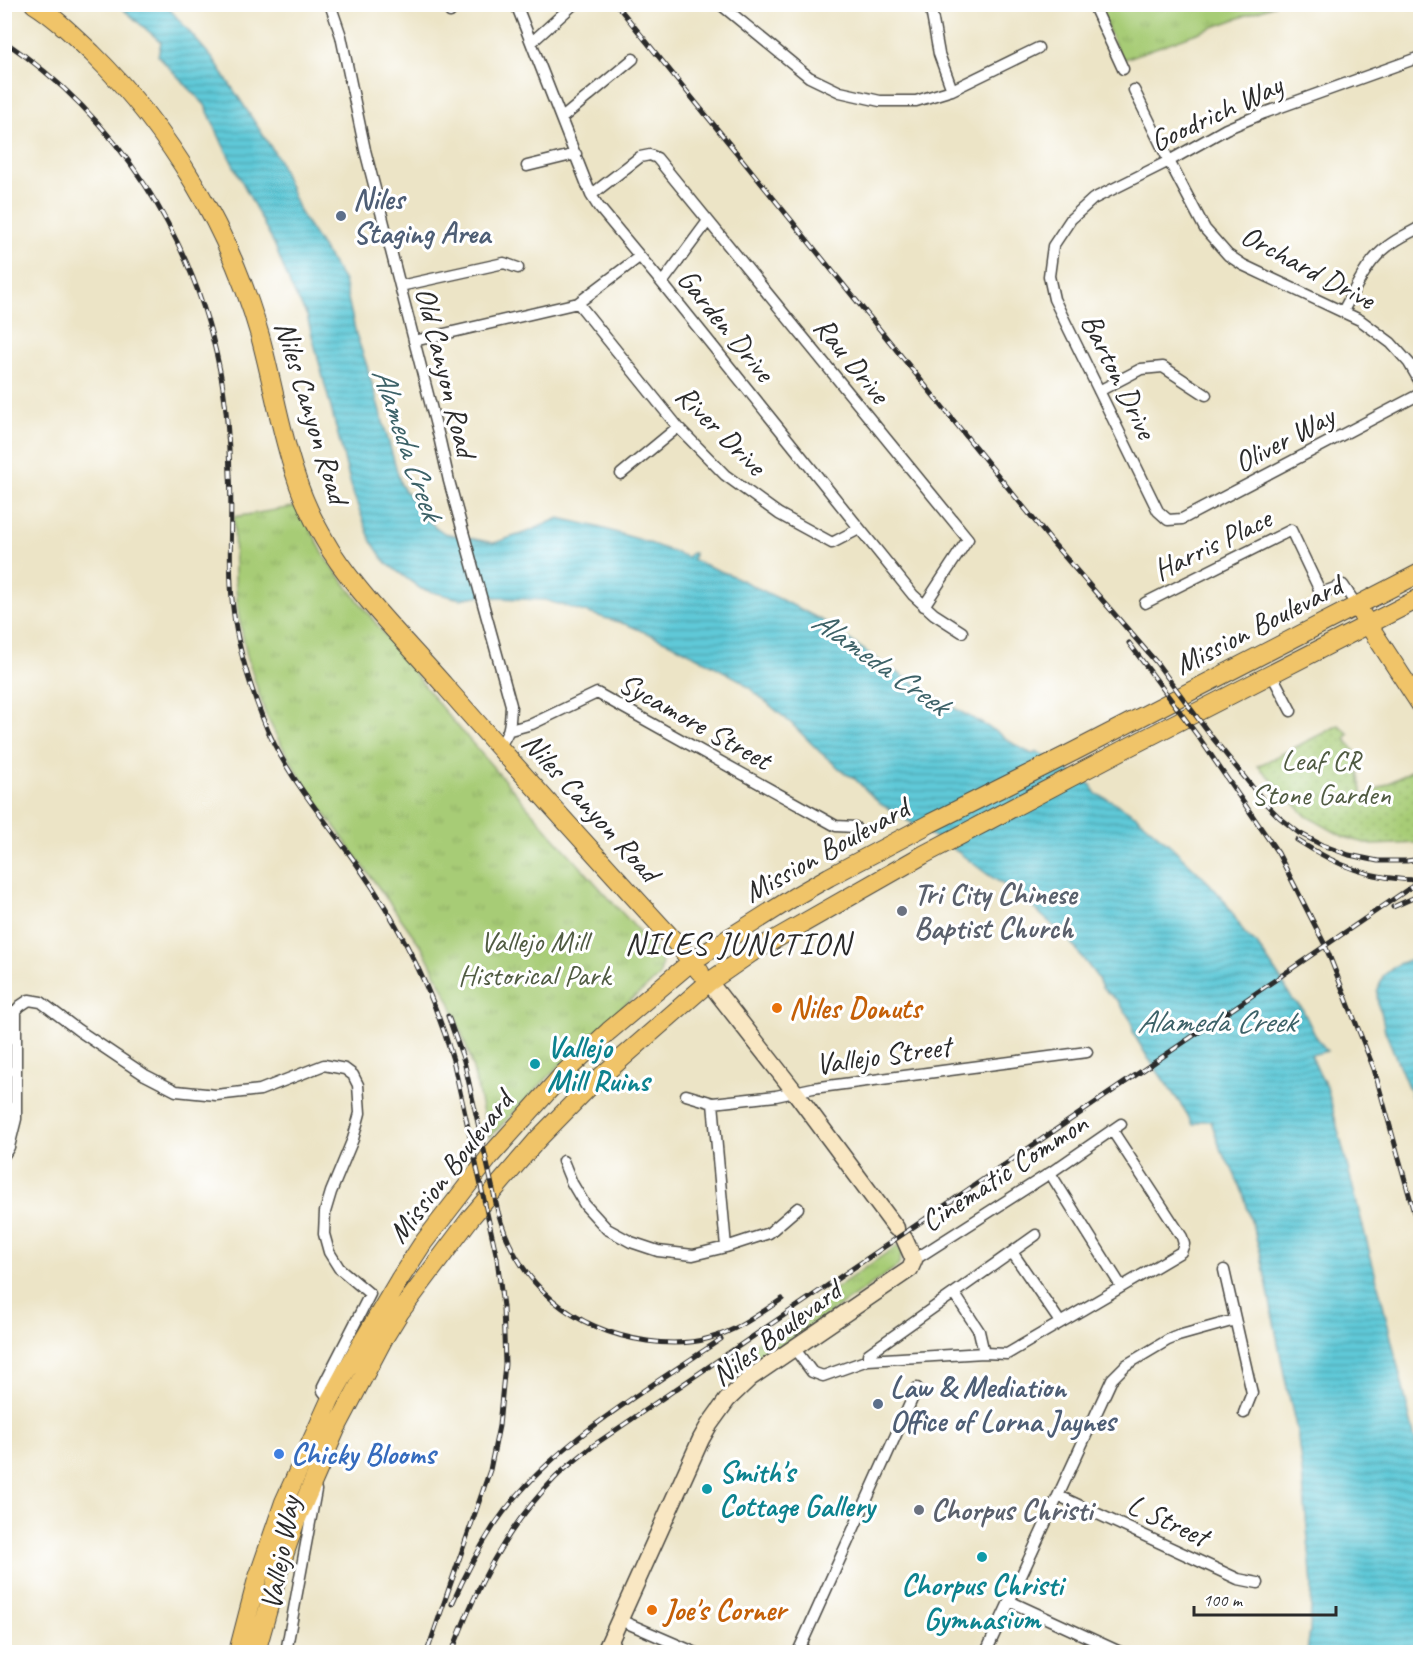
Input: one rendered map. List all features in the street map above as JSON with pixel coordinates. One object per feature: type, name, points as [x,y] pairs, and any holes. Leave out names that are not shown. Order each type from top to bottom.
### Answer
[{"type":"main road","name":"Niles Canyon Road","points":[[34,4],[76,38],[111,72],[149,117],[182,164],[214,218],[238,273],[260,336],[296,479],[313,519],[332,552],[362,592],[709,982]]},
{"type":"main road","name":"Mission Boulevard","points":[[238,1653],[256,1583],[284,1502],[330,1400],[399,1280],[423,1244],[491,1155],[566,1071],[609,1031],[692,962],[794,897],[898,840],[1420,573]]},
{"type":"main road","name":"Mission Boulevard","points":[[256,1653],[279,1570],[301,1509],[337,1427],[400,1312],[472,1216],[538,1139],[589,1087],[709,982],[751,953],[923,855],[1420,598]]},
{"type":"main road","points":[[1357,606],[1420,704]]},
{"type":"main road","points":[[709,982],[795,1092],[900,1233],[914,1260]]},
{"type":"main road","name":"Niles Boulevard","points":[[605,1653],[708,1425],[727,1400],[794,1348],[910,1269],[914,1260]]},
{"type":"main road","points":[[284,1502],[301,1509]]},
{"type":"street","name":"Old Canyon Road","points":[[330,4],[341,36],[365,150],[451,489],[512,705],[510,730]]},
{"type":"street","name":"Garden Drive","points":[[516,4],[591,195],[598,206],[913,595],[934,614],[962,632]]},
{"type":"street","points":[[532,42],[574,4]]},
{"type":"street","points":[[720,4],[809,77],[840,92],[880,101],[916,101],[952,90],[1038,48]]},
{"type":"street","points":[[930,4],[939,54],[952,90]]},
{"type":"street","points":[[1093,4],[1123,69]]},
{"type":"street","name":"Goodrich Way","points":[[1053,246],[1071,219],[1093,199],[1169,162],[1226,129],[1420,57]]},
{"type":"street","points":[[562,118],[633,59]]},
{"type":"street","name":"Orchard Drive","points":[[1134,90],[1205,229],[1228,255],[1243,265],[1360,320],[1391,343],[1420,382]]},
{"type":"street","name":"Rau Drive","points":[[591,195],[646,151],[657,158],[968,539],[924,606]]},
{"type":"street","points":[[527,166],[576,154]]},
{"type":"street","points":[[662,283],[708,221]]},
{"type":"street","points":[[1343,311],[1368,265],[1389,245],[1420,227]]},
{"type":"street","name":"Barton Drive","points":[[1053,246],[1049,276],[1054,299],[1158,511],[1168,520]]},
{"type":"street","points":[[414,341],[578,303],[639,257]]},
{"type":"street","points":[[400,286],[504,263],[518,268]]},
{"type":"street","name":"River Drive","points":[[578,303],[678,427],[725,475],[779,514],[832,543],[860,529]]},
{"type":"street","points":[[1099,391],[1141,369],[1163,367],[1206,395]]},
{"type":"street","name":"Oliver Way","points":[[1168,520],[1182,519],[1420,394]]},
{"type":"street","points":[[621,474],[678,427]]},
{"type":"street","name":"Harris Place","points":[[1145,603],[1291,530],[1321,593],[1344,585],[1357,606]]},
{"type":"street","points":[[1272,675],[1291,711]]},
{"type":"street","name":"Sycamore Street","points":[[510,730],[532,724],[597,693],[836,826],[855,827]]},
{"type":"street","points":[[498,747],[510,730]]},
{"type":"street","points":[[4,1155],[9,1148],[16,1119],[16,1011],[20,1005],[29,1000],[41,1002],[145,1075],[176,1091],[216,1095],[260,1090],[324,1065],[345,1069],[353,1075],[358,1085],[360,1113],[353,1139],[325,1212],[324,1234],[329,1252],[339,1268],[370,1294],[325,1381],[323,1391],[330,1400],[337,1427]]},
{"type":"street","name":"Vallejo Street","points":[[686,1095],[713,1103],[1088,1052]]},
{"type":"street","points":[[713,1103],[726,1247]]},
{"type":"street","name":"Cinematic Common","points":[[914,1260],[1050,1173],[1116,1127],[1184,1244],[1181,1252],[1121,1286]]},
{"type":"street","points":[[563,1161],[585,1205],[607,1229],[631,1242],[658,1251],[693,1255],[726,1247],[769,1233],[798,1208]]},
{"type":"street","points":[[794,1348],[812,1372],[824,1376],[868,1360],[984,1353],[1008,1354],[1121,1286],[1050,1173]]},
{"type":"street","points":[[868,1360],[868,1354],[1036,1235]]},
{"type":"street","points":[[1012,1252],[1060,1322]]},
{"type":"street","points":[[1224,1270],[1252,1393],[1244,1413]]},
{"type":"street","points":[[954,1293],[979,1331],[984,1353]]},
{"type":"street","points":[[986,1653],[1108,1388],[1119,1371],[1168,1340],[1235,1320]]},
{"type":"street","points":[[798,1653],[917,1388]]},
{"type":"street","name":"Vallejo Way","points":[[286,1653],[321,1463]]},
{"type":"street","name":"L Street","points":[[1059,1496],[1238,1579],[1258,1583]]},
{"type":"street","points":[[1009,1601],[1120,1653]]},
{"type":"street","points":[[620,1620],[694,1653]]},
{"type":"green space","points":[[1102,4],[1275,5],[1122,60],[1098,7]]},
{"type":"green space","name":"Vallejo Mill Historical Park","points":[[299,506],[326,559],[441,707],[660,956],[662,966],[659,977],[627,1003],[558,1067],[489,1138],[470,1057],[451,1004],[423,949],[308,790],[279,741],[265,713],[247,656],[239,619],[235,578],[234,517]]},
{"type":"green space","name":"Leaf CR Stone Garden","points":[[1339,725],[1349,734],[1345,739],[1355,751],[1363,797],[1420,766],[1420,843],[1372,845],[1344,837],[1306,816],[1258,766]]},
{"type":"green space","points":[[898,1245],[902,1253],[898,1266],[758,1362],[749,1348]]},
{"type":"water","name":"Alameda Creek","points":[[118,5],[166,5],[213,59],[278,158],[300,213],[344,281],[356,334],[401,485],[422,511],[424,518],[444,533],[494,543],[559,518],[641,540],[687,557],[694,553],[693,560],[735,577],[823,621],[931,695],[1028,752],[1032,754],[1038,752],[1091,785],[1096,794],[1135,815],[1171,846],[1224,900],[1245,934],[1257,944],[1292,999],[1302,1008],[1315,1035],[1327,1051],[1311,1055],[1327,1087],[1383,1304],[1420,1460],[1420,1652],[1307,1652],[1312,1585],[1297,1431],[1261,1255],[1243,1193],[1221,1151],[1211,1121],[1201,1121],[1193,1125],[1148,1058],[1133,1033],[1132,1022],[1118,1001],[1102,988],[1097,977],[1068,939],[1019,895],[958,852],[879,803],[853,777],[846,774],[820,752],[792,724],[740,680],[679,647],[628,625],[545,600],[496,598],[489,594],[460,599],[421,589],[386,563],[371,541],[353,493],[307,316],[291,287],[275,246],[205,105],[158,56],[161,42]]},
{"type":"water","points":[[1420,958],[1420,1116],[1385,1031],[1378,1006],[1377,992],[1383,976],[1398,964]]},
{"type":"railway","points":[[616,4],[1052,542],[1156,662],[1211,736],[1267,805],[1299,833],[1349,855],[1378,861],[1420,859]]},
{"type":"railway","points":[[4,41],[45,72],[82,106],[116,144],[145,185],[170,228],[191,274],[208,322],[224,397],[231,492],[231,591],[237,636],[253,692],[272,740],[294,779],[375,891],[402,937],[426,985],[453,1060],[497,1258],[503,1307],[505,1364],[499,1426],[490,1470],[427,1652]]},
{"type":"railway","points":[[1129,643],[1200,739],[1278,853],[1325,945],[1374,1069],[1420,1234]]},
{"type":"railway","points":[[1297,840],[1326,857],[1356,870],[1386,877],[1420,880]]},
{"type":"railway","points":[[452,1652],[482,1581],[521,1517],[555,1478],[594,1445],[1420,881]]},
{"type":"railway","points":[[1393,907],[1420,895]]},
{"type":"railway","points":[[448,1016],[464,1061],[498,1212],[507,1238],[519,1261],[534,1282],[552,1300],[573,1315],[595,1326],[620,1335],[671,1343],[702,1340],[720,1335],[748,1322],[782,1299]]},
{"type":"railway","points":[[452,1604],[493,1527],[540,1471],[568,1446],[628,1401],[721,1339]]},
{"type":"place","name":"Niles Staging Area","points":[[341,216]]},
{"type":"place","name":"Tri City Chinese Baptist Church","points":[[902,911]]},
{"type":"place","name":"Niles Donuts","points":[[777,1008]]},
{"type":"place","name":"Vallejo Mill Ruins","points":[[535,1064]]},
{"type":"place","name":"Law & Mediation Office of Lorna Jaynes","points":[[878,1404]]},
{"type":"place","name":"Chicky Blooms","points":[[279,1454]]},
{"type":"place","name":"Smith's Cottage Gallery","points":[[707,1489]]},
{"type":"place","name":"Chorpus Christi","points":[[919,1510]]},
{"type":"place","name":"Chorpus Christi Gymnasium","points":[[982,1557]]},
{"type":"place","name":"Joe's Corner","points":[[652,1610]]},
{"type":"district","name":"NILES JUNCTION","points":[[738,943]]}]
